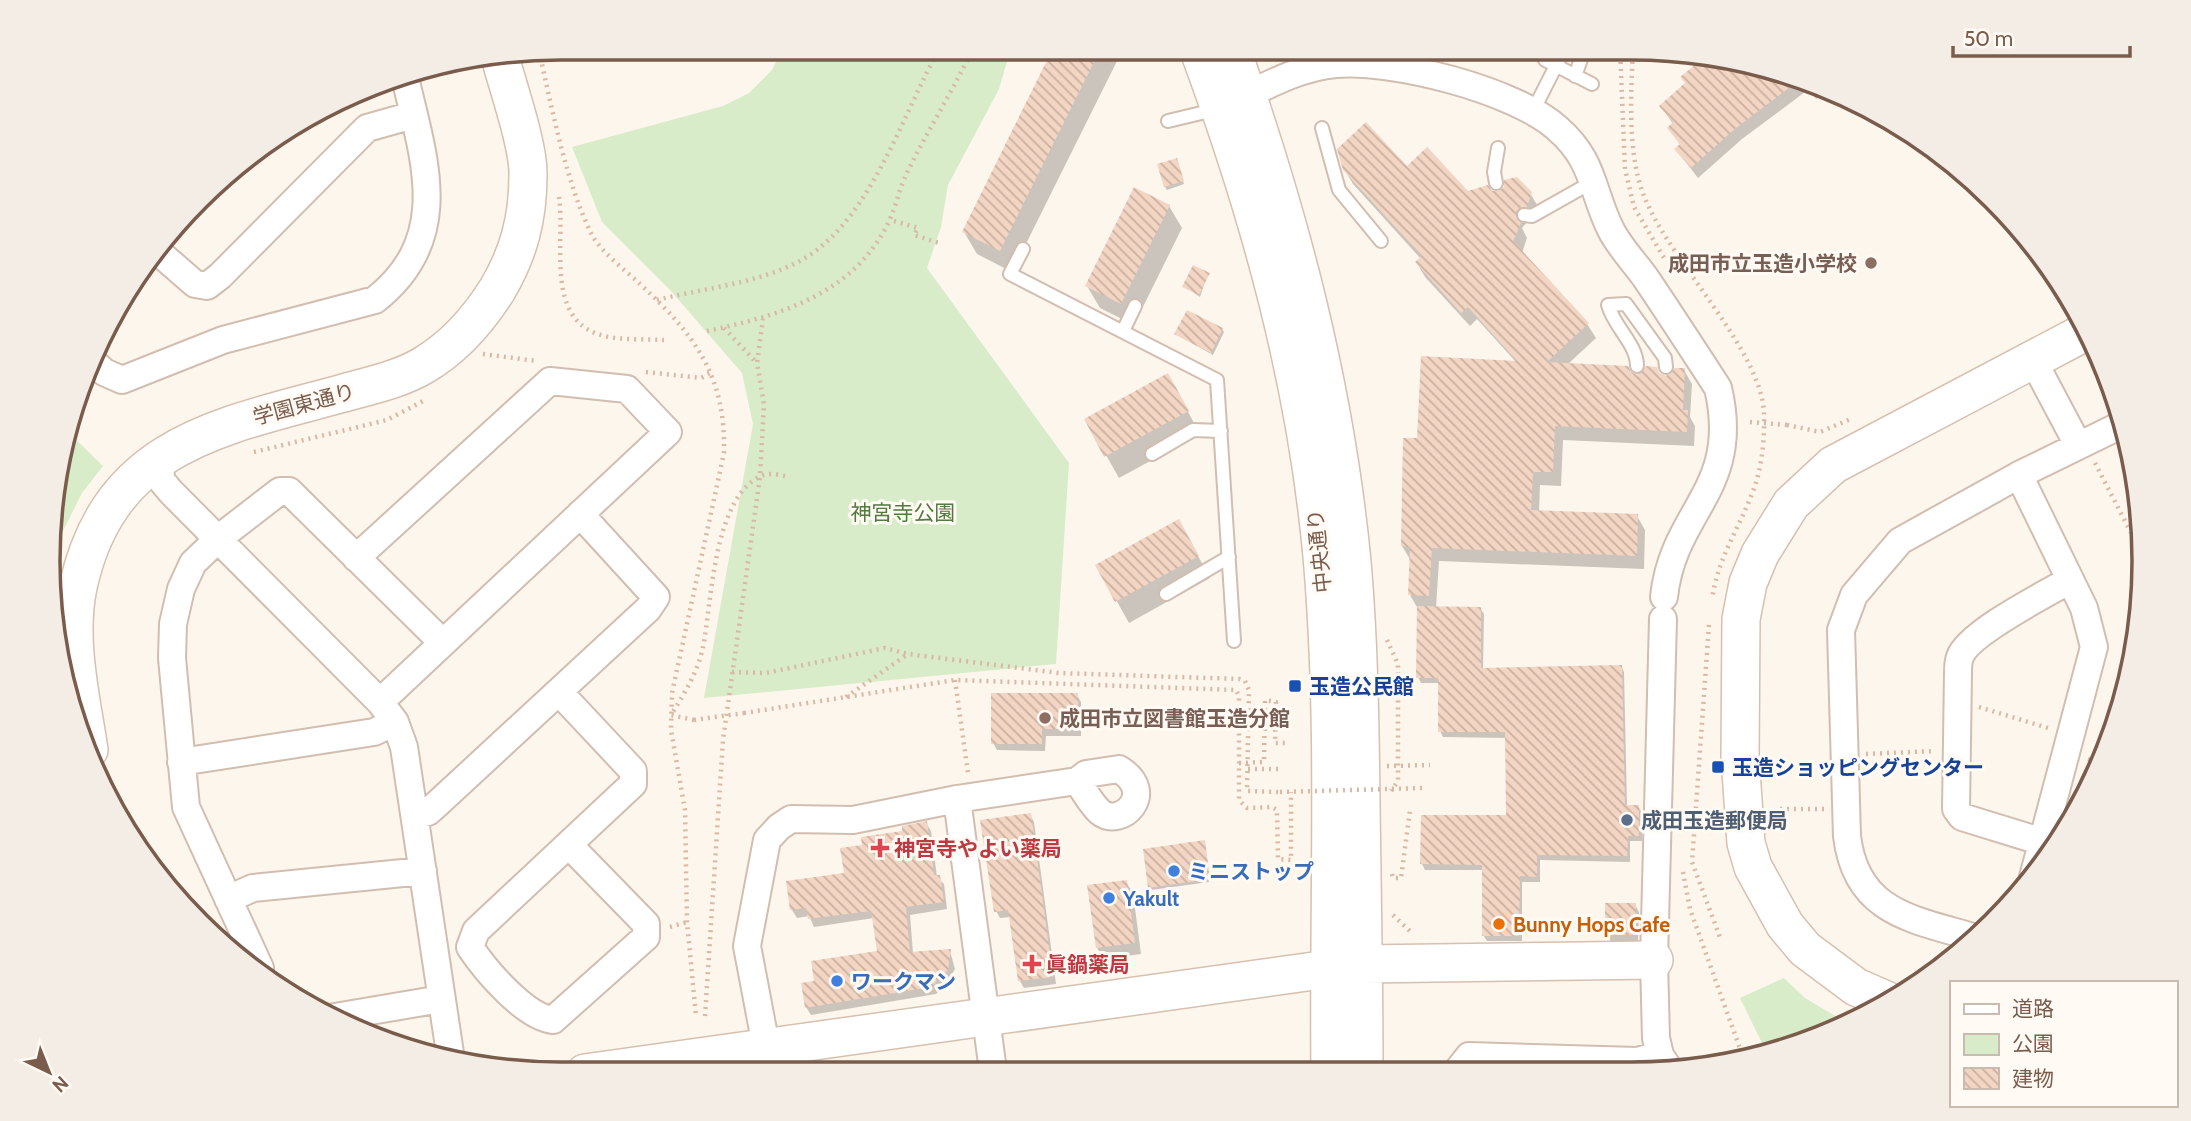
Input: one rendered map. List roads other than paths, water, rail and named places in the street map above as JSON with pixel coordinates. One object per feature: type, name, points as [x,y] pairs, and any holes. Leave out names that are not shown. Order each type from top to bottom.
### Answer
[{"type":"street","name":"中央通り","points":[[1206,60],[1234,101],[1285,209],[1312,309],[1341,471],[1352,562],[1359,674],[1346,966],[1331,1062]]},
{"type":"street","name":"中央通り","points":[[1232,60],[1234,101]]},
{"type":"street","name":"学園東通り","points":[[92,737],[77,668],[74,621],[78,587],[101,525],[121,494],[160,457],[188,440],[224,426],[388,381],[423,366],[451,346],[479,318],[515,260],[526,222],[529,172],[502,63]]},
{"type":"street","points":[[1234,101],[1304,71],[1336,64],[1383,67],[1452,79],[1533,111],[1565,137],[1590,169],[1611,230],[1718,388],[1725,417],[1724,446],[1707,496],[1680,539],[1666,576],[1654,960],[1656,1038],[1663,1060]]},
{"type":"street","points":[[99,367],[122,380],[223,340],[375,300],[393,286],[411,264],[421,241],[427,213],[427,176],[406,84]]},
{"type":"street","points":[[163,256],[195,284],[207,286],[367,128],[413,115]]},
{"type":"street","points":[[1877,996],[1856,987],[1805,949],[1785,925],[1753,867],[1746,843],[1740,757],[1741,619],[1748,583],[1760,554],[1791,505],[1833,465],[2078,336]]},
{"type":"street","points":[[2033,360],[2081,443]]},
{"type":"street","points":[[181,762],[374,732],[442,642],[668,432],[627,389],[550,381],[356,558]]},
{"type":"street","points":[[1964,934],[1898,915],[1877,900],[1852,862],[1846,808],[1841,630],[1854,595],[1900,541],[2019,475],[2113,428]]},
{"type":"street","points":[[160,457],[161,480],[387,712],[404,747],[449,1049]]},
{"type":"street","points":[[2019,475],[2088,617],[2094,647],[2042,846]]},
{"type":"street","points":[[255,957],[186,807],[172,657],[173,624],[181,589],[193,563],[219,538],[280,491],[289,491],[442,642]]},
{"type":"street","points":[[415,815],[428,812],[649,609],[656,597],[580,514]]},
{"type":"street","points":[[2043,842],[1962,817],[1956,809],[1960,656],[1971,642],[1989,628],[2070,579]]},
{"type":"street","points":[[470,947],[476,931],[633,784],[633,771],[559,692]]},
{"type":"street","points":[[766,1046],[747,946],[767,841],[791,819],[853,820],[957,799],[1077,781]]},
{"type":"street","points":[[957,799],[992,1062]]},
{"type":"street","points":[[470,947],[480,963],[532,1014],[553,1020],[646,937],[646,924],[569,845]]},
{"type":"street","points":[[228,899],[253,888],[423,871]]},
{"type":"street","points":[[435,949],[470,947]]},
{"type":"street","points":[[659,1062],[1346,966],[1654,960]]},
{"type":"street","name":"中央通り","points":[[1346,966],[1363,1062]]},
{"type":"street","points":[[349,1015],[441,999]]},
{"type":"street","points":[[1464,1062],[1469,1056],[1643,1061]]},
{"type":"lane","points":[[1533,111],[1554,60]]},
{"type":"lane","points":[[1575,76],[1581,60]]},
{"type":"lane","points":[[1551,63],[1592,84]]},
{"type":"lane","points":[[1168,121],[1234,101]]},
{"type":"lane","points":[[1322,128],[1339,190],[1381,241]]},
{"type":"lane","points":[[1496,183],[1494,172],[1498,148]]},
{"type":"lane","points":[[1524,215],[1532,216],[1594,181]]},
{"type":"lane","points":[[1023,249],[1010,274],[1217,380],[1234,641]]},
{"type":"lane","points":[[1637,366],[1635,351],[1619,330],[1608,304],[1626,304],[1665,358],[1665,367]]},
{"type":"lane","points":[[1123,331],[1135,306]]},
{"type":"lane","points":[[1152,454],[1193,430],[1221,431]]},
{"type":"lane","points":[[1166,594],[1229,557]]},
{"type":"place","name":"成田市立玉造小学校","points":[[1871,263]]},
{"type":"place","name":"玉造公民館","points":[[1295,686]]},
{"type":"place","name":"成田市立図書館玉造分館","points":[[1045,718]]},
{"type":"place","name":"玉造ショッピングセンター","points":[[1718,767]]},
{"type":"place","name":"成田玉造郵便局","points":[[1627,820]]},
{"type":"place","name":"神宮寺やよい薬局","points":[[880,848]]},
{"type":"place","name":"ミニストップ","points":[[1174,871]]},
{"type":"place","name":"Yakult","points":[[1109,898]]},
{"type":"place","name":"Bunny Hops Cafe","points":[[1499,924]]},
{"type":"place","name":"眞鍋薬局","points":[[1032,964]]},
{"type":"place","name":"ワークマン","points":[[837,981]]},
{"type":"park label","name":"神宮寺公園","points":[[903,512]]}]
